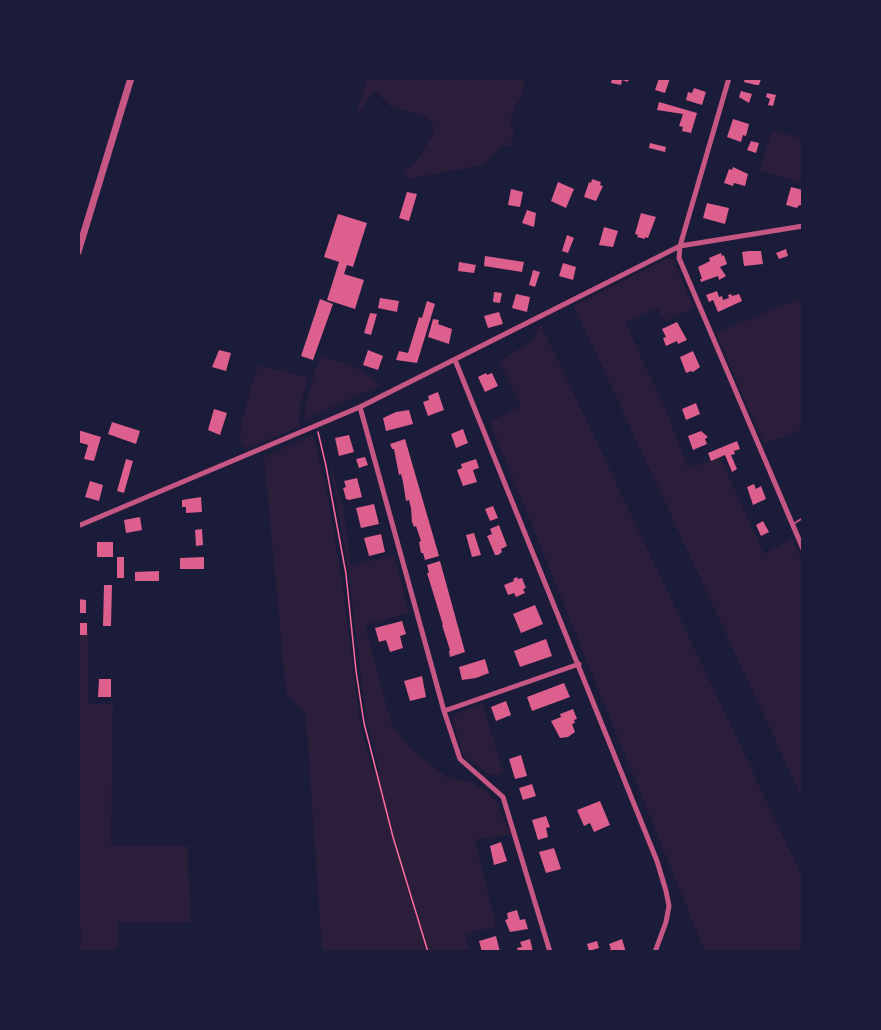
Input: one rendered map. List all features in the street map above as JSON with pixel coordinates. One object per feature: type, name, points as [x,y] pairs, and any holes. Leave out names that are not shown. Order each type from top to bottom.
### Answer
[{"type":"street","points":[[78,252],[131,78]]},
{"type":"street","points":[[729,78],[680,246],[679,258],[803,549]]},
{"type":"street","points":[[78,526],[360,407],[680,246],[803,225]]},
{"type":"street","points":[[455,360],[579,664],[637,810],[666,891],[669,906],[655,952]]},
{"type":"street","points":[[360,407],[444,711],[460,759],[503,797],[550,952]]},
{"type":"street","points":[[444,711],[579,664]]},
{"type":"lane","points":[[793,525],[803,518]]},
{"type":"path","points":[[316,426],[327,466],[346,574],[364,723],[393,837],[429,952]]},
{"type":"shaded area","points":[[367,78],[525,78],[522,96],[510,122],[514,131],[510,146],[501,147],[484,165],[407,179],[403,172],[414,165],[433,135],[433,123],[423,116],[391,107],[374,90],[355,119]]},
{"type":"shaded area","points":[[772,130],[803,139],[803,183],[759,171]]},
{"type":"shaded area","points":[[668,258],[673,260],[694,308],[665,321],[657,308],[625,322],[666,410],[688,468],[720,457],[764,554],[792,539],[803,563],[803,800],[574,306]]},
{"type":"shaded area","points":[[803,297],[803,429],[764,444],[716,333]]},
{"type":"shaded area","points":[[541,324],[803,878],[803,952],[705,952],[490,422],[521,406],[499,361],[531,342]]},
{"type":"shaded area","points":[[322,356],[352,365],[381,385],[304,420],[306,403],[316,368]]},
{"type":"shaded area","points":[[259,365],[308,377],[300,407],[299,427],[246,449],[241,443],[240,431]]},
{"type":"shaded area","points":[[313,435],[326,488],[342,580],[360,724],[373,773],[380,770],[367,724],[349,577],[327,452],[343,507],[351,566],[394,555],[409,613],[365,625],[392,726],[413,751],[448,778],[470,782],[486,791],[497,803],[512,834],[475,840],[496,927],[465,933],[470,952],[322,952],[306,716],[286,692],[264,457]]},
{"type":"shaded area","points":[[78,629],[88,629],[88,704],[113,704],[111,845],[188,846],[190,922],[118,923],[117,952],[81,952],[81,930],[78,928]]},
{"type":"shaded area","points":[[482,703],[503,771],[497,776],[488,774],[463,755],[454,724],[453,718],[457,713]]},
{"type":"building","points":[[612,78],[629,78],[628,82],[622,80],[621,85],[611,83]]},
{"type":"building","points":[[659,78],[670,78],[665,93],[655,90]]},
{"type":"building","points":[[745,78],[761,79],[759,85],[756,85],[744,82]]},
{"type":"building","points":[[694,88],[706,92],[702,105],[686,100],[688,92],[692,93]]},
{"type":"building","points":[[741,91],[752,94],[749,103],[739,97]]},
{"type":"building","points":[[767,93],[776,95],[773,106],[768,105],[770,99],[766,97]]},
{"type":"building","points":[[659,102],[697,113],[691,133],[682,131],[683,127],[679,126],[683,114],[657,110]]},
{"type":"building","points":[[733,119],[749,124],[746,136],[743,135],[741,142],[727,137]]},
{"type":"building","points":[[751,141],[759,143],[756,153],[747,150]]},
{"type":"building","points":[[650,143],[666,147],[665,152],[649,148]]},
{"type":"building","points":[[733,167],[748,174],[745,186],[724,183],[729,169],[732,170]]},
{"type":"building","points":[[592,179],[601,182],[600,185],[603,186],[596,201],[584,197]]},
{"type":"building","points":[[558,182],[574,189],[566,208],[551,201]]},
{"type":"building","points":[[791,187],[803,190],[803,204],[797,208],[786,205]]},
{"type":"building","points":[[511,189],[523,192],[520,207],[508,205]]},
{"type":"building","points":[[407,192],[417,194],[409,221],[399,218]]},
{"type":"building","points":[[707,203],[729,208],[725,224],[703,218]]},
{"type":"building","points":[[527,210],[536,213],[534,227],[522,223]]},
{"type":"building","points":[[641,213],[656,217],[648,238],[645,237],[645,239],[635,234]]},
{"type":"building","points":[[338,214],[367,223],[353,267],[347,265],[344,274],[364,280],[355,309],[327,300],[339,262],[324,257]]},
{"type":"building","points":[[604,227],[618,231],[613,247],[599,245]]},
{"type":"building","points":[[567,235],[574,238],[568,253],[562,251]]},
{"type":"building","points":[[786,249],[788,256],[779,259],[776,253]]},
{"type":"building","points":[[761,251],[763,264],[744,266],[742,252]]},
{"type":"building","points":[[721,253],[727,264],[720,267],[726,276],[719,280],[718,276],[701,282],[698,267],[710,261],[709,258]]},
{"type":"building","points":[[485,256],[524,262],[522,272],[484,266]]},
{"type":"building","points":[[459,262],[476,265],[474,273],[458,271]]},
{"type":"building","points":[[563,263],[576,267],[573,280],[559,276]]},
{"type":"building","points":[[533,270],[540,272],[535,287],[529,285]]},
{"type":"building","points":[[717,291],[723,300],[729,298],[728,295],[739,294],[742,301],[718,312],[713,300],[709,302],[706,295]]},
{"type":"building","points":[[494,292],[502,293],[500,303],[493,302]]},
{"type":"building","points":[[516,294],[530,297],[527,312],[512,308]]},
{"type":"building","points":[[380,298],[399,301],[397,312],[378,308]]},
{"type":"building","points":[[320,299],[333,304],[313,360],[301,356]]},
{"type":"building","points":[[427,301],[435,304],[417,363],[396,360],[399,351],[408,353],[419,317],[422,318]]},
{"type":"building","points":[[499,312],[503,324],[488,328],[484,316]]},
{"type":"building","points":[[370,313],[377,314],[371,335],[364,333]]},
{"type":"building","points":[[433,319],[439,320],[438,324],[452,329],[449,344],[428,337]]},
{"type":"building","points":[[677,322],[687,340],[666,346],[663,338],[666,337],[662,329]]},
{"type":"building","points":[[219,350],[231,353],[226,371],[212,367]]},
{"type":"building","points":[[368,350],[383,356],[378,370],[363,365]]},
{"type":"building","points":[[693,351],[700,367],[693,372],[686,373],[680,357]]},
{"type":"building","points":[[486,373],[487,375],[492,373],[498,386],[485,392],[478,377]]},
{"type":"building","points":[[438,392],[444,410],[428,416],[423,402],[429,400],[428,396]]},
{"type":"building","points":[[696,403],[700,414],[686,420],[682,409]]},
{"type":"building","points":[[214,409],[227,413],[220,435],[208,430]]},
{"type":"building","points":[[409,410],[413,424],[386,431],[383,418],[396,412]]},
{"type":"building","points":[[112,422],[140,431],[136,444],[108,434]]},
{"type":"building","points":[[463,429],[468,443],[456,448],[451,434]]},
{"type":"building","points":[[78,430],[101,437],[94,461],[84,459],[88,445],[78,442]]},
{"type":"building","points":[[701,431],[708,437],[705,439],[707,444],[693,450],[688,436]]},
{"type":"building","points":[[349,435],[354,452],[339,456],[335,438]]},
{"type":"building","points":[[405,439],[439,556],[425,560],[421,553],[419,542],[421,541],[416,526],[414,527],[412,522],[409,500],[406,501],[394,449],[390,444]]},
{"type":"building","points":[[737,441],[740,449],[731,455],[737,469],[732,472],[725,455],[711,461],[708,453]]},
{"type":"building","points":[[365,457],[368,465],[359,468],[356,459]]},
{"type":"building","points":[[126,459],[133,461],[124,493],[117,491]]},
{"type":"building","points":[[476,459],[479,468],[473,470],[477,482],[463,486],[457,470],[462,468],[461,464]]},
{"type":"building","points":[[357,478],[362,497],[346,499],[344,481]]},
{"type":"building","points":[[90,481],[103,485],[99,501],[85,497]]},
{"type":"building","points":[[754,484],[756,489],[761,486],[766,499],[753,505],[747,487]]},
{"type":"building","points":[[201,497],[202,512],[186,513],[186,507],[182,507],[182,500]]},
{"type":"building","points":[[374,504],[379,524],[361,528],[356,508]]},
{"type":"building","points":[[493,506],[498,518],[490,521],[485,509]]},
{"type":"building","points":[[140,517],[142,530],[126,533],[124,520]]},
{"type":"building","points":[[763,521],[769,532],[761,536],[756,525]]},
{"type":"building","points":[[499,525],[507,546],[495,555],[487,536],[492,534],[490,529]]},
{"type":"building","points":[[202,529],[203,545],[196,546],[195,530]]},
{"type":"building","points":[[474,533],[481,555],[472,557],[466,535]]},
{"type":"building","points":[[381,534],[385,552],[369,556],[364,538]]},
{"type":"building","points":[[97,542],[113,542],[113,557],[97,557]]},
{"type":"building","points":[[117,557],[124,557],[124,578],[117,578]]},
{"type":"building","points":[[204,557],[204,569],[180,569],[180,558]]},
{"type":"building","points":[[440,561],[465,652],[450,657],[450,650],[427,573],[429,573],[427,565]]},
{"type":"building","points":[[159,571],[159,581],[135,581],[135,572]]},
{"type":"building","points":[[522,578],[526,588],[523,589],[525,593],[516,597],[514,593],[508,595],[504,585],[514,581],[513,579]]},
{"type":"building","points":[[104,585],[112,585],[111,626],[103,626]]},
{"type":"building","points":[[78,599],[86,600],[86,613],[78,613]]},
{"type":"building","points":[[535,605],[543,624],[521,633],[513,614]]},
{"type":"building","points":[[402,621],[406,634],[400,636],[403,648],[390,652],[386,640],[379,642],[375,628]]},
{"type":"building","points":[[78,623],[87,623],[87,635],[78,635]]},
{"type":"building","points":[[546,639],[552,656],[520,667],[514,651]]},
{"type":"building","points":[[485,659],[489,673],[462,680],[459,667]]},
{"type":"building","points":[[422,676],[426,697],[410,701],[404,681]]},
{"type":"building","points":[[99,679],[111,679],[111,697],[98,697]]},
{"type":"building","points":[[564,683],[570,697],[532,711],[527,697]]},
{"type":"building","points":[[506,701],[511,715],[496,721],[491,707]]},
{"type":"building","points":[[573,709],[577,719],[572,724],[575,732],[568,737],[560,738],[551,721],[561,717],[560,714]]},
{"type":"building","points":[[521,755],[527,776],[515,779],[509,759]]},
{"type":"building","points":[[532,784],[536,796],[523,800],[519,788]]},
{"type":"building","points":[[600,801],[610,825],[594,832],[590,823],[584,826],[577,810]]},
{"type":"building","points":[[546,816],[550,827],[546,828],[548,837],[538,840],[532,820]]},
{"type":"building","points":[[501,842],[507,861],[494,865],[490,846]]},
{"type":"building","points":[[554,848],[561,869],[546,873],[539,852]]},
{"type":"building","points":[[517,910],[520,920],[525,919],[528,929],[510,932],[505,920],[508,919],[507,913]]},
{"type":"building","points":[[496,936],[500,952],[482,952],[479,941]]},
{"type":"building","points":[[530,939],[533,952],[518,952],[517,948],[522,947],[520,942]]},
{"type":"building","points":[[622,939],[626,952],[610,952],[609,944]]},
{"type":"building","points":[[597,941],[599,948],[589,951],[587,944]]}]
